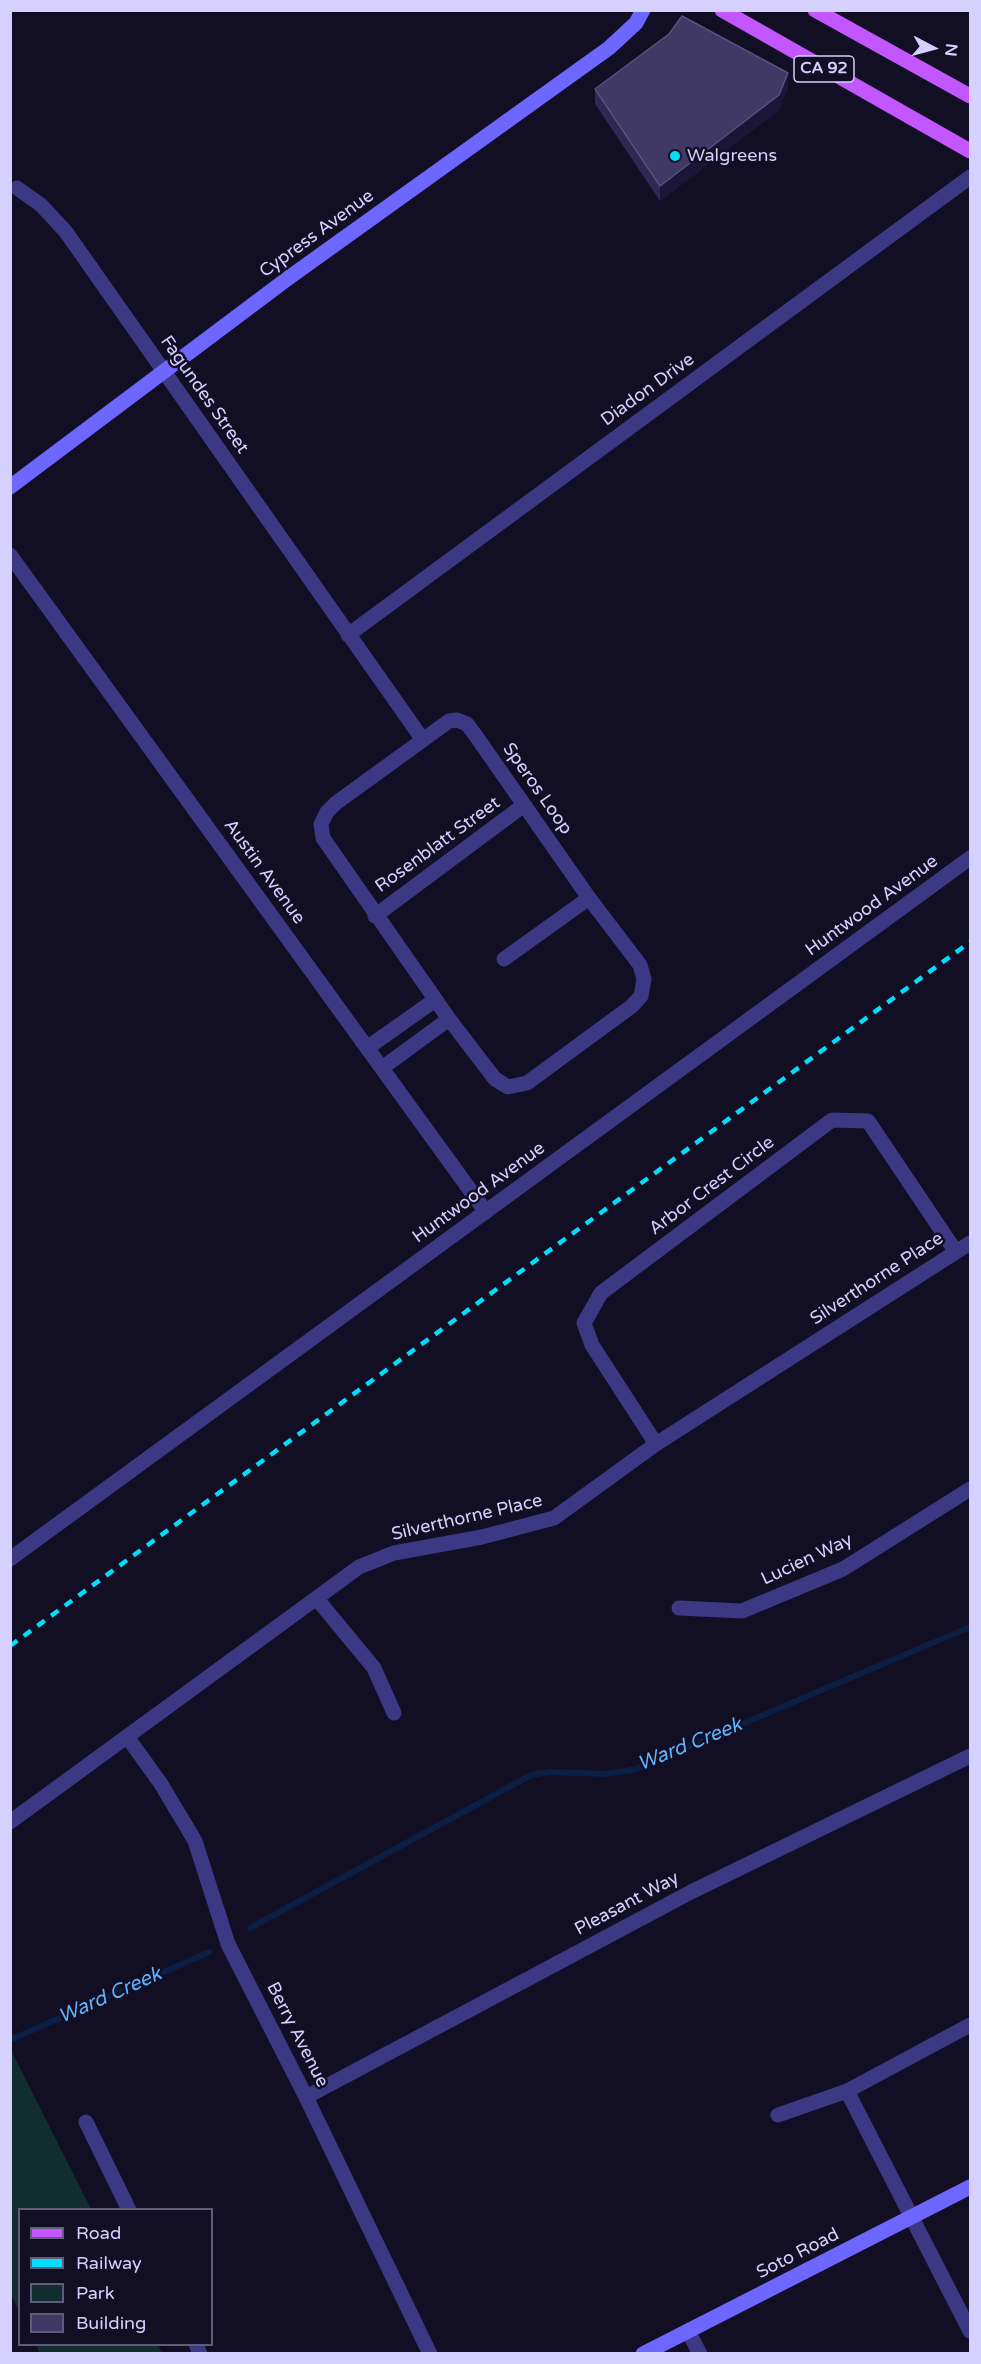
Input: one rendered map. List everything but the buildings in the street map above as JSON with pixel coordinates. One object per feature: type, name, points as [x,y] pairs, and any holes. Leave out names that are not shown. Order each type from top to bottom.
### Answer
[{"type":"main road","name":"CA 92","points":[[722,10],[970,151]]},
{"type":"main road","name":"CA 92","points":[[815,10],[970,96]]},
{"type":"street","name":"Cypress Avenue","points":[[10,487],[287,279],[609,48],[636,23],[643,10]]},
{"type":"street","name":"Diadon Drive","points":[[348,635],[970,177]]},
{"type":"street","name":"Fagundes Street","points":[[17,188],[41,205],[66,232],[423,740]]},
{"type":"street","name":"Austin Avenue","points":[[10,555],[486,1212]]},
{"type":"street","name":"Speros Loop","points":[[457,720],[467,724],[589,898],[640,965],[644,979],[643,988],[641,996],[632,1006],[527,1083],[508,1087],[495,1079],[375,916],[323,838],[321,824],[336,803],[423,740],[449,721],[457,720]]},
{"type":"street","name":"Rosenblatt Street","points":[[375,916],[524,805]]},
{"type":"street","name":"Huntwood Avenue","points":[[10,1558],[970,858]]},
{"type":"street","points":[[504,959],[589,898]]},
{"type":"street","points":[[367,1048],[435,1000]]},
{"type":"street","points":[[382,1068],[449,1019]]},
{"type":"street","name":"Arbor Crest Circle","points":[[656,1444],[592,1346],[584,1323],[601,1293],[832,1120],[868,1121],[956,1252]]},
{"type":"street","name":"Silverthorne Place","points":[[10,1822],[359,1568],[394,1553],[482,1537],[554,1518],[656,1444],[970,1244]]},
{"type":"street","name":"Lucien Way","points":[[679,1608],[742,1611],[843,1569],[970,1489]]},
{"type":"street","points":[[317,1599],[374,1668],[394,1713]]},
{"type":"street","name":"Berry Avenue","points":[[128,1738],[161,1784],[195,1841],[228,1944],[306,2097],[430,2354]]},
{"type":"street","name":"Pleasant Way","points":[[306,2097],[691,1892],[970,1756]]},
{"type":"street","points":[[778,2115],[847,2091],[970,2025]]},
{"type":"street","points":[[847,2091],[970,2331]]},
{"type":"street","points":[[86,2122],[128,2208]]},
{"type":"street","name":"Soto Road","points":[[643,2354],[970,2187]]},
{"type":"street","points":[[688,2331],[700,2354]]},
{"type":"green space","points":[[10,2048],[90,2208],[18,2208],[18,2309],[10,2292]]},
{"type":"green space","points":[[36,2346],[158,2346],[162,2353],[40,2353]]},
{"type":"waterway","name":"Ward Creek","points":[[250,1928],[531,1775],[548,1772],[607,1774],[636,1769],[970,1627]]},
{"type":"waterway","name":"Ward Creek","points":[[10,2040],[209,1952]]},
{"type":"railway","points":[[10,1646],[970,942]]},
{"type":"place","name":"Walgreens","points":[[675,156]]}]
